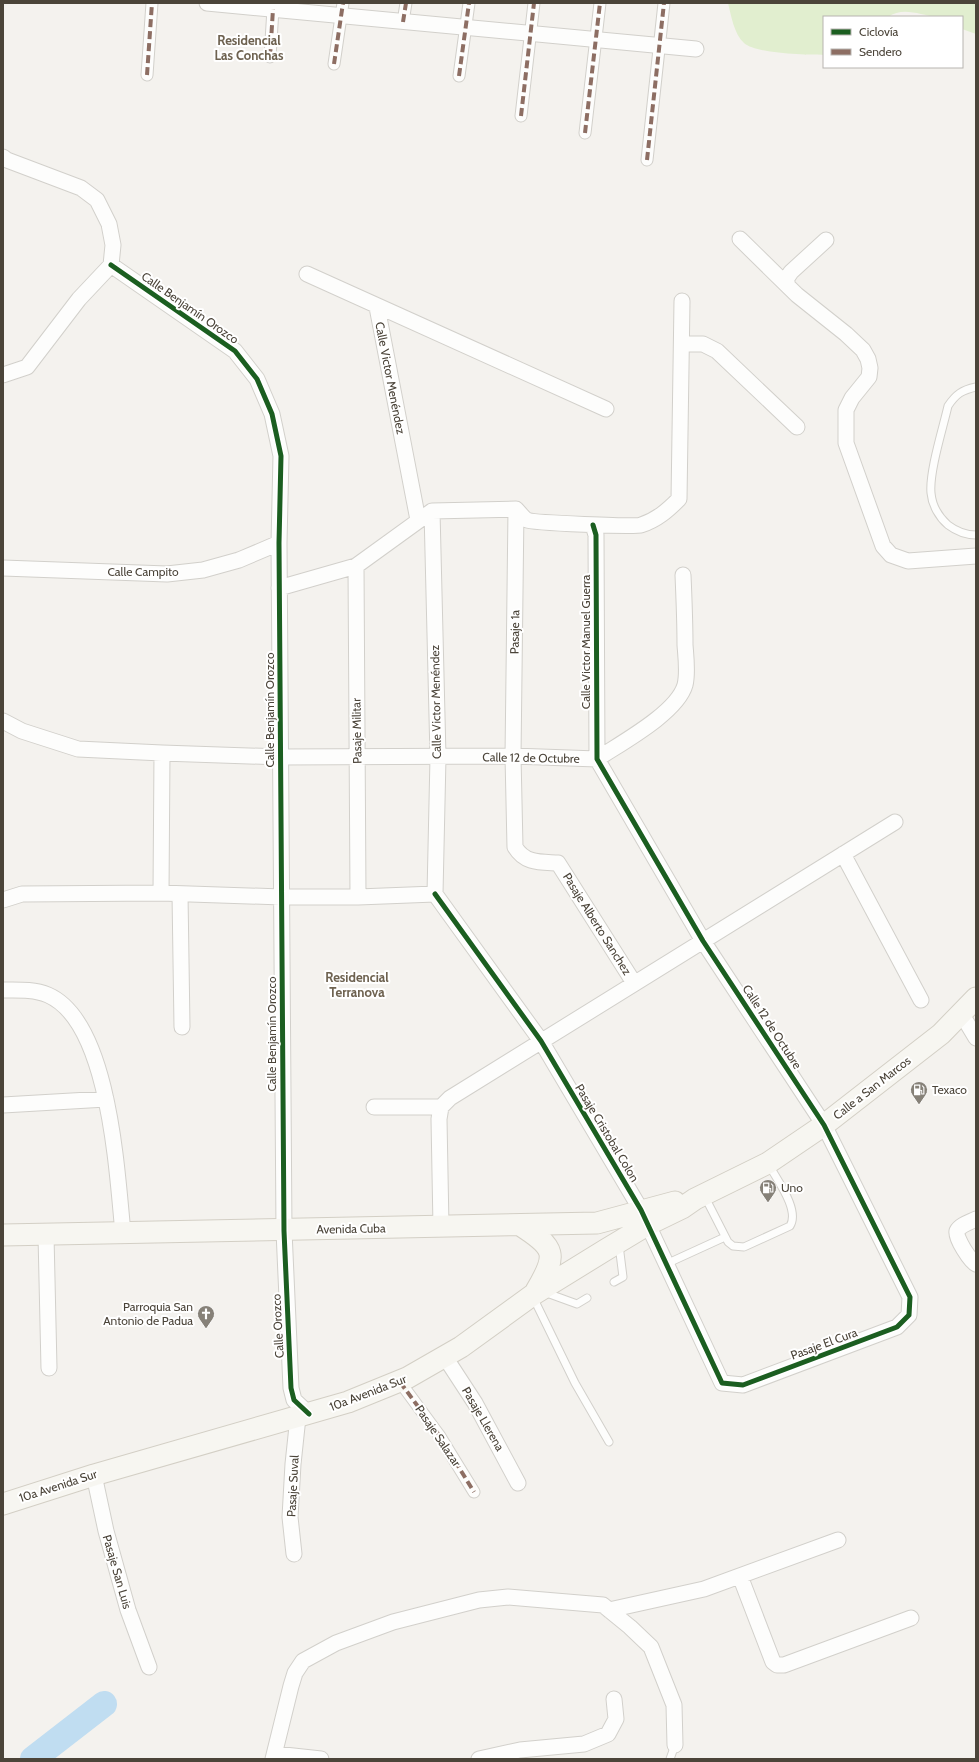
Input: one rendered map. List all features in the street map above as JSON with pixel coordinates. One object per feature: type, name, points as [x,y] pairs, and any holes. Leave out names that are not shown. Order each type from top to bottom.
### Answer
[{"type":"main road","name":"Calle a San Marcos","points":[[700,1197],[768,1163],[824,1125],[941,1034],[976,998]]},
{"type":"main road","name":"Avenida Cuba","points":[[3,1235],[284,1231],[597,1223],[644,1217],[679,1201],[700,1197]]},
{"type":"main road","name":"10a Avenida Sur","points":[[3,1504],[94,1475],[304,1416],[354,1400],[400,1382],[445,1357],[535,1293],[619,1241],[644,1217]]},
{"type":"main road","points":[[520,1225],[540,1238],[550,1250],[550,1267],[535,1293]]},
{"type":"street","points":[[147,76],[152,3]]},
{"type":"street","points":[[207,3],[342,9],[403,22],[696,50]]},
{"type":"street","points":[[403,22],[406,3]]},
{"type":"street","points":[[459,76],[470,3]]},
{"type":"street","points":[[521,116],[534,3]]},
{"type":"street","points":[[585,133],[597,40],[600,3]]},
{"type":"street","points":[[647,160],[664,3]]},
{"type":"street","points":[[270,57],[274,6]]},
{"type":"street","points":[[334,64],[342,9]]},
{"type":"street","points":[[3,157],[7,160],[81,188],[96,200],[110,224],[113,245],[111,265],[79,299],[27,367],[3,375]]},
{"type":"street","points":[[740,239],[787,284],[797,296],[846,334],[863,350],[868,359],[870,368],[869,377],[852,398],[846,410],[846,443],[883,546],[891,554],[908,561],[976,556]]},
{"type":"street","points":[[787,284],[787,278],[791,272],[826,240]]},
{"type":"street","name":"Calle Benjamín Orozco","points":[[111,265],[235,351],[258,379],[272,414],[281,456],[279,588],[284,1231]]},
{"type":"street","points":[[307,274],[376,307],[606,409]]},
{"type":"street","points":[[279,588],[356,566],[432,511],[516,509],[526,520],[536,522],[584,523],[593,525],[614,524],[640,526],[660,517],[679,499],[682,300]]},
{"type":"street","name":"Calle Victor Menéndez","points":[[376,307],[418,520]]},
{"type":"street","points":[[682,344],[703,344],[717,351],[797,426]]},
{"type":"street","name":"Pasaje 1a","points":[[513,756],[516,509]]},
{"type":"street","name":"Calle Victor Menéndez","points":[[432,511],[438,757],[435,894]]},
{"type":"street","name":"Calle Victor Manuel Guerra","points":[[593,525],[596,535],[597,759]]},
{"type":"street","name":"Calle Campito","points":[[3,568],[167,574],[203,570],[240,560],[279,543]]},
{"type":"street","name":"Pasaje Militar","points":[[356,566],[358,897]]},
{"type":"street","points":[[597,759],[644,728],[670,708],[678,698],[685,685],[686,669],[683,575]]},
{"type":"street","name":"Calle 12 de Octubre","points":[[3,721],[22,731],[78,749],[162,754],[281,757],[513,756],[597,759],[703,941],[824,1125],[910,1297],[909,1315]]},
{"type":"street","points":[[160,893],[162,754]]},
{"type":"street","name":"Pasaje Alberto Sanchez","points":[[513,756],[515,847],[520,855],[529,861],[558,863],[634,983]]},
{"type":"street","points":[[441,1227],[439,1120],[441,1108],[450,1098],[895,822]]},
{"type":"street","points":[[843,854],[921,1000]]},
{"type":"street","points":[[3,900],[22,894],[160,893],[282,897],[358,897],[435,894]]},
{"type":"street","points":[[180,894],[182,1028]]},
{"type":"street","name":"Pasaje Cristobal Colon","points":[[435,894],[541,1041],[644,1217],[722,1382],[743,1385]]},
{"type":"street","points":[[3,990],[32,991],[48,995],[70,1012],[82,1027],[94,1058],[106,1098],[124,1233]]},
{"type":"street","points":[[962,1013],[976,1038]]},
{"type":"street","points":[[3,1105],[106,1098]]},
{"type":"street","points":[[374,1107],[441,1108]]},
{"type":"street","points":[[976,1219],[961,1227],[957,1231],[957,1236],[970,1260],[976,1264]]},
{"type":"street","name":"Calle Orozco","points":[[284,1231],[291,1388],[294,1400],[304,1416]]},
{"type":"street","points":[[46,1235],[49,1368]]},
{"type":"street","name":"Pasaje El Cura","points":[[743,1385],[897,1327],[909,1315]]},
{"type":"street","name":"Pasaje Llerena","points":[[445,1357],[475,1403],[518,1483]]},
{"type":"street","name":"Pasaje Salazar","points":[[400,1382],[440,1435],[474,1492]]},
{"type":"street","name":"Pasaje Suval","points":[[294,1554],[290,1517],[293,1464],[304,1416]]},
{"type":"street","name":"Pasaje San Luis","points":[[94,1475],[118,1578],[149,1667]]},
{"type":"street","points":[[609,1610],[704,1589],[838,1540]]},
{"type":"street","points":[[740,1576],[773,1662],[777,1665],[784,1665],[912,1618]]},
{"type":"street","points":[[321,1759],[274,1757],[295,1673],[303,1661],[336,1643],[393,1622],[479,1600],[508,1597],[559,1600],[603,1605],[651,1647],[674,1705],[675,1745]]},
{"type":"street","points":[[479,1759],[520,1750],[584,1744],[608,1734],[616,1719],[614,1699]]},
{"type":"lane","points":[[976,387],[963,390],[955,396],[948,406],[932,476],[931,493],[936,510],[944,521],[955,530],[976,535]]},
{"type":"lane","points":[[700,1197],[725,1237],[733,1246],[744,1247],[790,1226],[793,1221],[793,1211],[768,1163]]},
{"type":"lane","points":[[666,1264],[725,1237]]},
{"type":"lane","points":[[614,1282],[623,1277],[619,1241]]},
{"type":"lane","points":[[535,1293],[577,1304],[587,1298]]},
{"type":"lane","points":[[535,1293],[575,1383],[609,1442]]},
{"type":"lane","points":[[670,1759],[675,1745]]},
{"type":"green space","points":[[728,3],[976,3],[976,34],[963,29],[963,16],[932,16],[912,12],[900,12],[890,16],[823,16],[823,55],[770,52],[750,47],[744,43],[738,35],[733,24]]},
{"type":"waterway","points":[[33,1759],[104,1704]]},
{"type":"marked path","points":[[147,75],[152,3]]},
{"type":"marked path","points":[[334,64],[343,3]]},
{"type":"marked path","points":[[403,22],[406,3]]},
{"type":"marked path","points":[[459,76],[469,3]]},
{"type":"marked path","points":[[521,116],[534,3]]},
{"type":"marked path","points":[[585,133],[600,3]]},
{"type":"marked path","points":[[647,160],[664,3]]},
{"type":"marked path","points":[[270,57],[273,9]]},
{"type":"marked path","points":[[400,1382],[439,1435],[474,1492]]},
{"type":"cycle path","points":[[111,265],[235,351],[257,379],[272,414],[281,456],[279,543],[284,1231],[291,1388],[294,1400],[309,1414]]},
{"type":"cycle path","points":[[435,894],[541,1041],[641,1210],[722,1383],[743,1385],[897,1327],[909,1315],[910,1297],[824,1125],[703,941],[597,759],[596,535],[593,525]]},
{"type":"place","name":"Texaco","points":[[919,1105]]},
{"type":"place","name":"Uno","points":[[768,1203]]},
{"type":"place","name":"Parroquia San Antonio de Padua","points":[[206,1329]]},
{"type":"district","name":"Residencial Las Conchas","points":[[249,48]]},
{"type":"district","name":"Residencial Terranova","points":[[357,984]]}]
